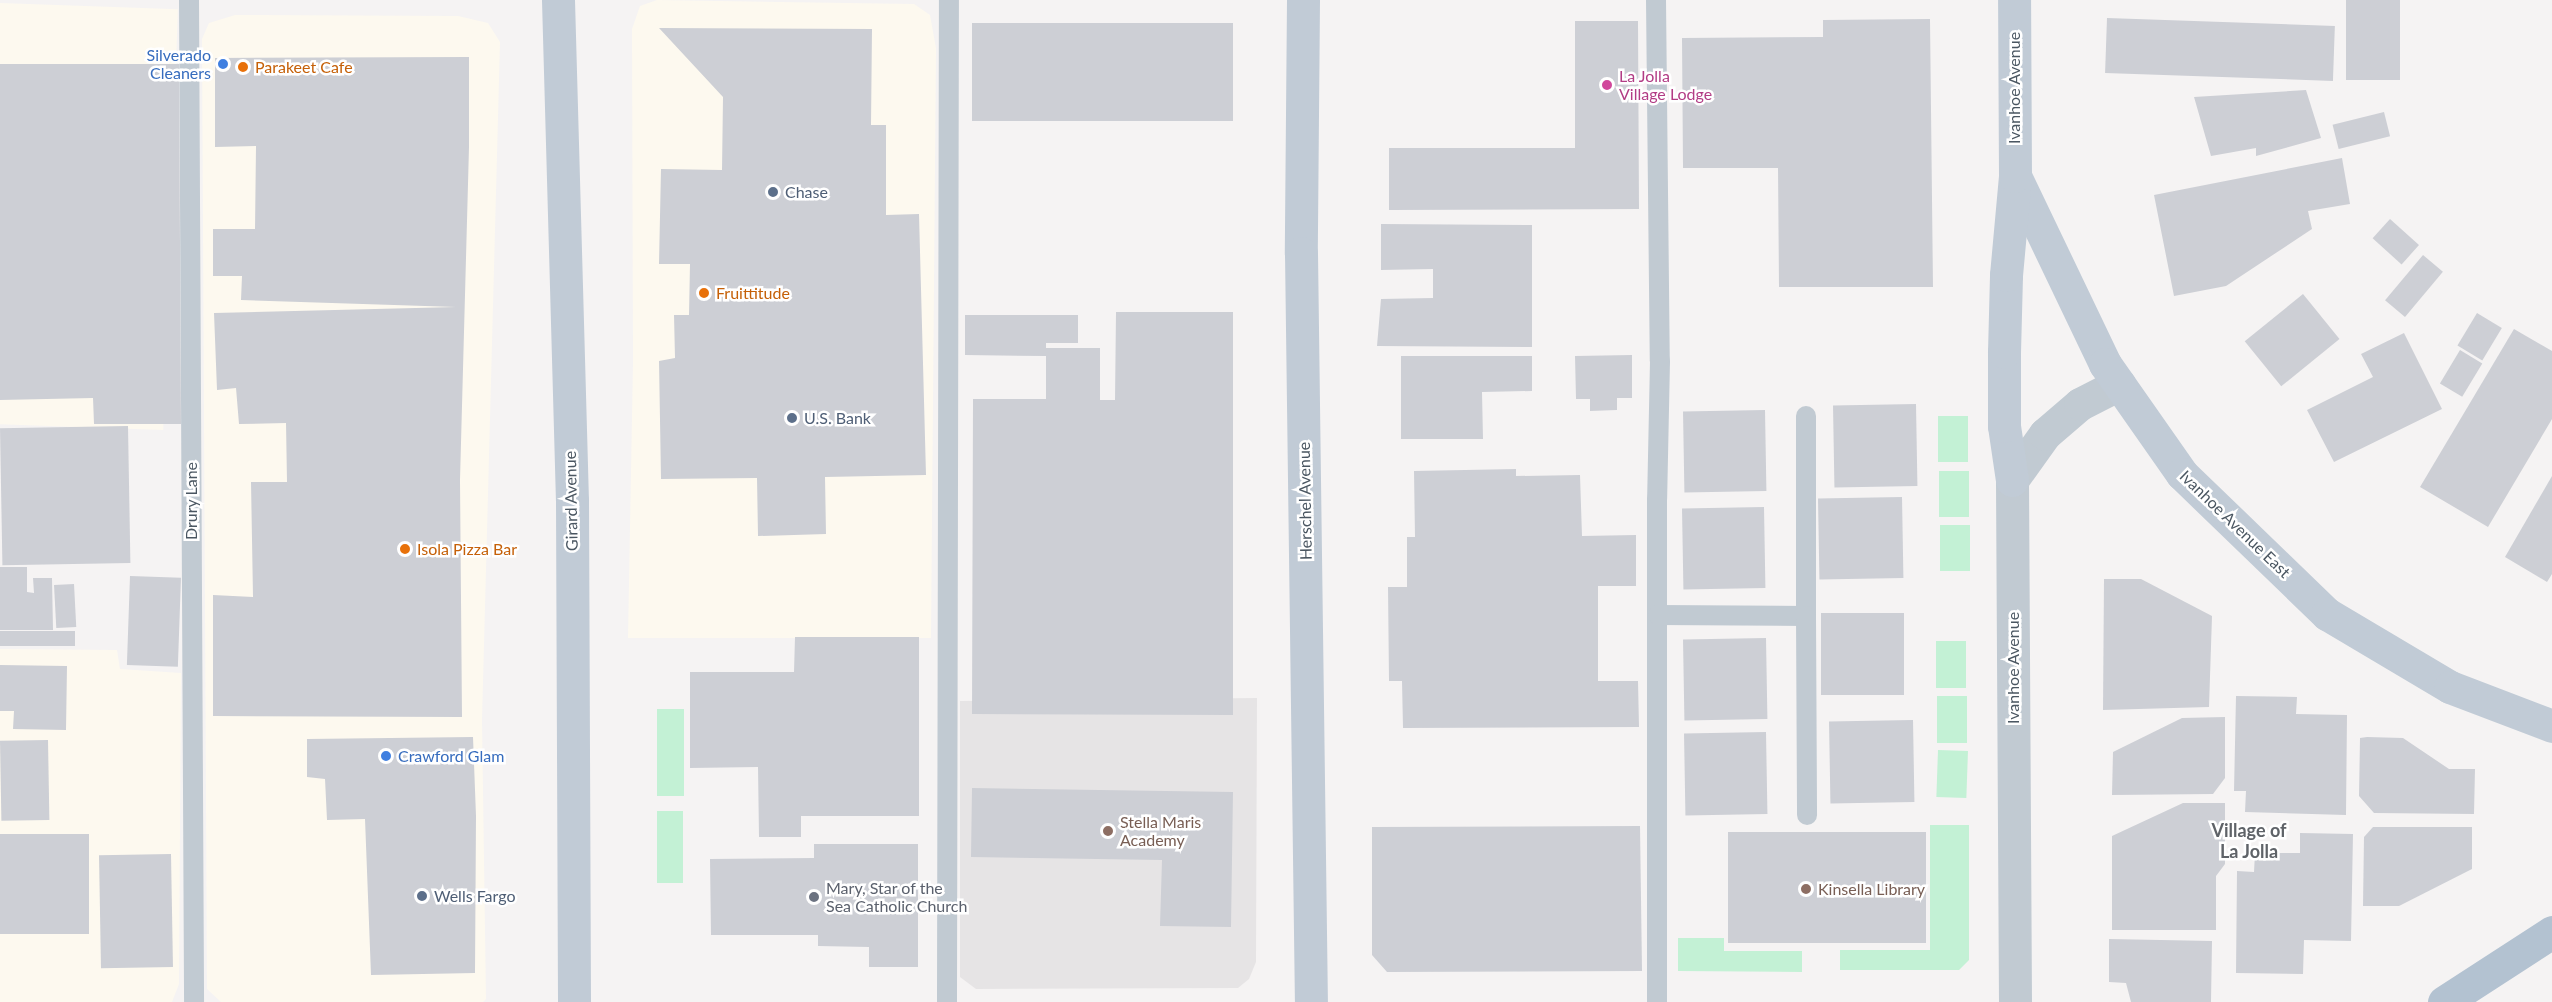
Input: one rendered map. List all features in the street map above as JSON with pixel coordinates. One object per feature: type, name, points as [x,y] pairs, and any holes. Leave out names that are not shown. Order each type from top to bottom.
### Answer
[{"type":"main road","points":[[2444,1002],[2552,932]]},
{"type":"street","name":"Girard Avenue","points":[[558,0],[572,501],[574,1002]]},
{"type":"street","name":"Herschel Avenue","points":[[1303,0],[1301,253],[1311,1002]]},
{"type":"street","name":"Ivanhoe Avenue","points":[[2014,0],[2015,176],[2006,275],[2004,426],[2012,480],[2015,1002]]},
{"type":"street","name":"Ivanhoe Avenue East","points":[[2015,176],[2105,364],[2182,474],[2327,614],[2450,687],[2552,726]]},
{"type":"street","points":[[2012,480],[2045,434],[2080,404],[2119,384]]},
{"type":"lane","name":"Drury Lane","points":[[189,0],[194,1002]]},
{"type":"lane","points":[[946,1002],[949,0]]},
{"type":"lane","points":[[1656,0],[1660,361],[1657,1002]]},
{"type":"lane","points":[[1806,416],[1807,815]]},
{"type":"lane","points":[[1658,615],[1806,616]]},
{"type":"shaded area","points":[[657,0],[914,4],[930,15],[936,48],[931,638],[628,638],[633,362],[632,29],[640,6]]},
{"type":"shaded area","points":[[0,3],[178,9],[163,430],[0,424]]},
{"type":"shaded area","points":[[235,15],[458,16],[488,23],[500,42],[482,720],[486,999],[483,1002],[221,1002],[207,989],[202,39],[209,23]]},
{"type":"shaded area","points":[[0,649],[117,650],[120,669],[181,673],[179,984],[172,1002],[0,1002]]},
{"type":"shaded area","name":"Stella Maris Academy","points":[[1257,698],[1256,962],[1249,979],[1238,988],[976,989],[960,977],[960,701]]},
{"type":"green space","points":[[1938,416],[1968,416],[1968,462],[1938,462]]},
{"type":"green space","points":[[1939,471],[1969,471],[1969,517],[1939,517]]},
{"type":"green space","points":[[1940,525],[1970,525],[1970,571],[1940,571]]},
{"type":"green space","points":[[1936,641],[1966,641],[1966,688],[1936,688]]},
{"type":"green space","points":[[1937,696],[1967,696],[1967,743],[1937,743]]},
{"type":"green space","points":[[657,709],[684,709],[684,796],[657,796]]},
{"type":"green space","points":[[1938,750],[1968,751],[1966,798],[1936,797]]},
{"type":"green space","points":[[657,811],[683,811],[683,883],[657,883]]},
{"type":"green space","points":[[1930,825],[1969,825],[1969,960],[1959,970],[1840,970],[1840,950],[1930,950]]},
{"type":"green space","points":[[1678,938],[1724,938],[1724,951],[1802,951],[1802,972],[1678,971]]},
{"type":"building","points":[[2346,0],[2400,0],[2400,80],[2346,80]]},
{"type":"building","points":[[2107,18],[2335,26],[2333,81],[2105,73]]},
{"type":"building","points":[[1930,19],[1933,287],[1779,287],[1778,168],[1683,168],[1682,38],[1823,37],[1823,20]]},
{"type":"building","name":"La Jolla Village Lodge","points":[[1575,21],[1638,21],[1639,209],[1389,210],[1389,148],[1575,148]]},
{"type":"building","points":[[972,23],[1233,23],[1233,121],[972,121]]},
{"type":"building","points":[[659,28],[872,29],[871,125],[886,125],[886,215],[919,214],[926,475],[825,477],[826,534],[758,536],[757,478],[661,479],[659,361],[675,358],[674,315],[689,315],[690,264],[659,264],[661,169],[722,170],[723,97]]},
{"type":"building","points":[[469,57],[469,147],[460,480],[462,717],[213,716],[213,595],[253,597],[251,482],[287,482],[286,423],[239,424],[236,388],[217,390],[214,313],[456,307],[241,300],[242,276],[213,276],[213,229],[255,229],[256,146],[215,147],[215,58]]},
{"type":"building","points":[[0,64],[179,64],[181,424],[94,424],[93,398],[0,400]]},
{"type":"building","points":[[2306,90],[2321,138],[2256,156],[2256,148],[2211,156],[2194,97]]},
{"type":"building","points":[[2384,112],[2390,136],[2339,149],[2333,125]]},
{"type":"building","points":[[2342,158],[2350,204],[2308,211],[2312,229],[2226,286],[2174,296],[2154,195]]},
{"type":"building","points":[[2390,219],[2419,245],[2402,264],[2373,238]]},
{"type":"building","points":[[1381,224],[1532,225],[1532,347],[1377,346],[1381,299],[1433,298],[1433,269],[1381,270]]},
{"type":"building","points":[[2423,255],[2443,272],[2405,317],[2385,300]]},
{"type":"building","points":[[2303,294],[2340,339],[2281,386],[2245,341]]},
{"type":"building","points":[[1116,312],[1233,312],[1233,715],[972,714],[973,399],[1046,399],[1046,356],[965,355],[965,315],[1078,315],[1078,343],[1046,343],[1046,348],[1100,348],[1100,400],[1115,400]]},
{"type":"building","points":[[2477,313],[2502,328],[2482,361],[2457,346]]},
{"type":"building","points":[[2514,329],[2552,351],[2552,419],[2488,527],[2420,487]]},
{"type":"building","points":[[2404,333],[2442,409],[2334,462],[2307,410],[2373,377],[2361,354]]},
{"type":"building","points":[[2460,350],[2482,363],[2462,397],[2440,383]]},
{"type":"building","points":[[1632,355],[1632,398],[1617,398],[1617,410],[1590,411],[1590,399],[1576,399],[1575,356]]},
{"type":"building","points":[[1401,356],[1532,356],[1532,391],[1482,392],[1483,439],[1401,439]]},
{"type":"building","points":[[1916,404],[1917,486],[1834,487],[1833,405]]},
{"type":"building","points":[[1765,410],[1766,491],[1684,492],[1683,411]]},
{"type":"building","points":[[128,426],[130,563],[2,565],[0,428]]},
{"type":"building","points":[[1516,469],[1516,476],[1580,475],[1582,536],[1636,535],[1636,586],[1598,586],[1598,681],[1638,681],[1639,727],[1403,728],[1402,681],[1389,681],[1388,587],[1407,587],[1407,537],[1415,537],[1414,471]]},
{"type":"building","points":[[2552,476],[2552,574],[2547,582],[2505,557]]},
{"type":"building","points":[[1902,497],[1903,578],[1819,579],[1818,498]]},
{"type":"building","points":[[1764,507],[1765,588],[1683,589],[1682,508]]},
{"type":"building","points":[[0,567],[27,567],[27,592],[34,593],[33,578],[52,578],[53,630],[0,630]]},
{"type":"building","points":[[130,576],[181,578],[178,667],[127,665]]},
{"type":"building","points":[[2104,579],[2141,579],[2212,616],[2209,707],[2103,710]]},
{"type":"building","points":[[74,584],[76,627],[56,628],[54,585]]},
{"type":"building","points":[[1821,613],[1904,613],[1904,695],[1821,695]]},
{"type":"building","points":[[0,631],[75,631],[75,646],[0,646]]},
{"type":"building","points":[[795,637],[919,637],[919,816],[801,816],[801,837],[759,837],[758,767],[690,768],[690,672],[794,672]]},
{"type":"building","points":[[1766,638],[1767,719],[1684,720],[1683,639]]},
{"type":"building","points":[[0,665],[67,666],[66,730],[13,729],[14,711],[0,711]]},
{"type":"building","points":[[2236,696],[2297,697],[2296,714],[2347,715],[2346,815],[2245,812],[2246,791],[2234,791]]},
{"type":"building","points":[[2225,717],[2225,778],[2213,794],[2112,795],[2113,752],[2182,718]]},
{"type":"building","points":[[1913,720],[1914,802],[1830,803],[1829,721]]},
{"type":"building","points":[[1766,732],[1767,814],[1685,815],[1684,733]]},
{"type":"building","points":[[473,737],[476,816],[475,973],[371,975],[365,819],[327,820],[325,779],[307,777],[307,739]]},
{"type":"building","points":[[2360,738],[2403,738],[2449,769],[2475,769],[2474,814],[2374,813],[2359,796]]},
{"type":"building","points":[[48,740],[49,820],[1,821],[0,741]]},
{"type":"building","points":[[972,788],[1233,792],[1231,927],[1160,926],[1162,860],[971,857]]},
{"type":"building","points":[[2183,803],[2225,803],[2225,864],[2216,876],[2216,930],[2112,930],[2112,836]]},
{"type":"building","points":[[1640,826],[1642,971],[1387,972],[1372,955],[1372,827]]},
{"type":"building","points":[[2373,827],[2472,827],[2472,869],[2399,906],[2363,906],[2364,837]]},
{"type":"building","points":[[1728,832],[1926,832],[1926,943],[1728,943]]},
{"type":"building","points":[[2300,833],[2353,834],[2351,941],[2304,940],[2303,974],[2236,973],[2237,871],[2254,872],[2255,853],[2300,853]]},
{"type":"building","points":[[0,834],[89,834],[89,934],[0,934]]},
{"type":"building","name":"Mary, Star of the Sea Catholic Church","points":[[814,844],[918,844],[918,967],[869,967],[869,947],[818,946],[818,935],[711,935],[710,859],[814,858]]},
{"type":"building","points":[[171,854],[173,967],[101,968],[99,855]]},
{"type":"building","points":[[2109,939],[2212,941],[2211,1002],[2131,1002],[2126,983],[2109,982]]},
{"type":"place","name":"Silverado Cleaners","points":[[223,64]]},
{"type":"place","name":"Parakeet Cafe","points":[[243,67]]},
{"type":"place","name":"La Jolla Village Lodge","points":[[1607,85]]},
{"type":"place","name":"Chase","points":[[773,192]]},
{"type":"place","name":"Fruittitude","points":[[704,293]]},
{"type":"place","name":"U.S. Bank","points":[[792,418]]},
{"type":"place","name":"Isola Pizza Bar","points":[[405,549]]},
{"type":"place","name":"Crawford Glam","points":[[386,756]]},
{"type":"place","name":"Stella Maris Academy","points":[[1108,831]]},
{"type":"place","name":"Kinsella Library","points":[[1806,889]]},
{"type":"place","name":"Wells Fargo","points":[[422,896]]},
{"type":"place","name":"Mary, Star of the Sea Catholic Church","points":[[814,897]]},
{"type":"district","name":"Village of La Jolla","points":[[2249,841]]}]
